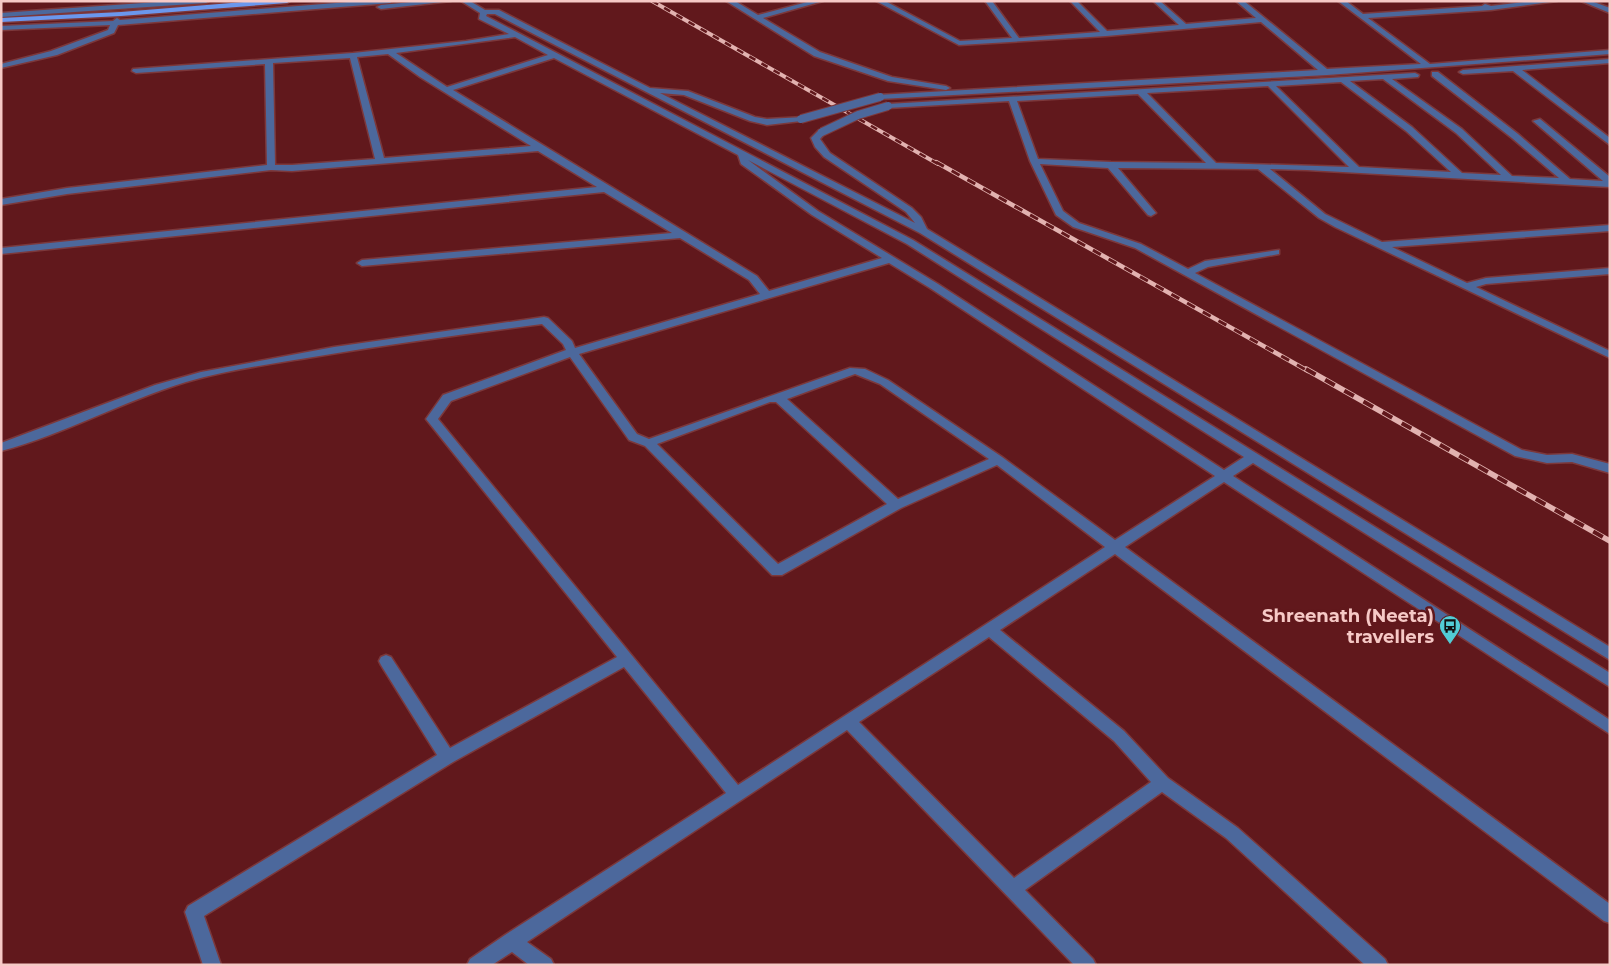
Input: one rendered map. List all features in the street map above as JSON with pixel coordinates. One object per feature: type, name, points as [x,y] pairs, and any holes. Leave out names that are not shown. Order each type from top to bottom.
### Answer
[{"type":"main road","points":[[1,20],[285,1]]},
{"type":"street","points":[[1,15],[123,11],[206,1]]},
{"type":"street","points":[[1,66],[54,52],[113,27],[390,1]]},
{"type":"street","points":[[113,27],[448,1]]},
{"type":"street","points":[[464,1],[484,12],[496,12],[923,232],[1271,444],[1610,654]]},
{"type":"street","points":[[729,1],[817,54],[891,79],[967,91]]},
{"type":"street","points":[[757,17],[820,1]]},
{"type":"street","points":[[879,1],[959,43],[1106,34],[1263,20]]},
{"type":"street","points":[[988,1],[1017,40]]},
{"type":"street","points":[[1073,1],[1106,34]]},
{"type":"street","points":[[1156,1],[1185,27]]},
{"type":"street","points":[[1240,1],[1325,71],[1409,129],[1458,175]]},
{"type":"street","points":[[1341,1],[1428,66]]},
{"type":"street","points":[[1474,1],[1491,8]]},
{"type":"street","points":[[1361,16],[1491,8],[1554,1]]},
{"type":"street","points":[[1584,1],[1610,10]]},
{"type":"street","points":[[373,11],[421,7],[433,3]]},
{"type":"street","points":[[113,27],[123,11]]},
{"type":"street","points":[[1,28],[113,27],[353,12]]},
{"type":"street","points":[[484,12],[482,17],[742,152],[943,262],[1610,681]]},
{"type":"street","points":[[136,71],[353,55],[466,43],[517,35]]},
{"type":"street","points":[[390,51],[404,65],[448,89],[539,148],[753,278],[766,296]]},
{"type":"street","points":[[649,90],[668,90],[685,93],[753,119],[767,122],[782,122],[801,119],[880,97],[1428,66],[1610,52]]},
{"type":"street","points":[[353,55],[380,160]]},
{"type":"street","points":[[448,89],[556,55]]},
{"type":"street","points":[[269,61],[270,167]]},
{"type":"street","points":[[923,232],[918,220],[909,210],[827,154],[818,145],[815,138],[822,132],[858,115],[888,106],[1610,62]]},
{"type":"street","points":[[1516,68],[1610,142]]},
{"type":"street","points":[[1435,74],[1515,136],[1567,181]]},
{"type":"street","points":[[1385,77],[1459,131],[1509,178]]},
{"type":"street","points":[[1270,84],[1356,169]]},
{"type":"street","points":[[1141,92],[1214,166]]},
{"type":"street","points":[[1012,98],[1034,162],[1059,213],[1076,226],[1138,246],[1518,452],[1547,460],[1572,458],[1602,464],[1610,469]]},
{"type":"street","points":[[1538,121],[1610,183]]},
{"type":"street","points":[[1,202],[66,191],[270,167],[292,168],[539,148]]},
{"type":"street","points":[[742,152],[744,162],[766,180],[891,259],[1610,728]]},
{"type":"street","points":[[1034,162],[1356,169],[1610,183]]},
{"type":"street","points":[[1111,165],[1151,213]]},
{"type":"street","points":[[1260,166],[1322,216],[1610,355]]},
{"type":"street","points":[[1,251],[606,189]]},
{"type":"street","points":[[1382,245],[1610,228]]},
{"type":"street","points":[[362,263],[682,235]]},
{"type":"street","points":[[1188,273],[1206,264],[1276,252]]},
{"type":"street","points":[[737,795],[432,419],[448,398],[572,352],[891,259]]},
{"type":"street","points":[[1467,286],[1486,282],[1610,271]]},
{"type":"street","points":[[1,447],[29,439],[99,412],[136,395],[230,368],[436,334],[544,320],[568,344],[634,436],[649,443],[778,571],[896,505],[998,460]]},
{"type":"street","points":[[649,443],[768,399],[779,398],[838,375],[861,370],[884,382],[998,460],[1610,915]]},
{"type":"street","points":[[779,398],[896,505]]},
{"type":"street","points":[[476,965],[1254,456]]},
{"type":"street","points":[[990,630],[1119,736],[1162,783],[1232,832],[1379,965]]},
{"type":"street","points":[[212,965],[194,912],[447,757],[626,658]]},
{"type":"street","points":[[386,662],[447,757]]},
{"type":"street","points":[[850,722],[1087,965]]},
{"type":"street","points":[[1014,889],[1162,783]]},
{"type":"street","points":[[511,942],[545,965]]},
{"type":"railway","points":[[652,1],[938,164]]},
{"type":"railway","points":[[936,162],[1308,371]]},
{"type":"railway","points":[[1306,369],[1610,541]]},
{"type":"place","name":"Shreenath (Neeta) travellers","points":[[1450,645]]}]
